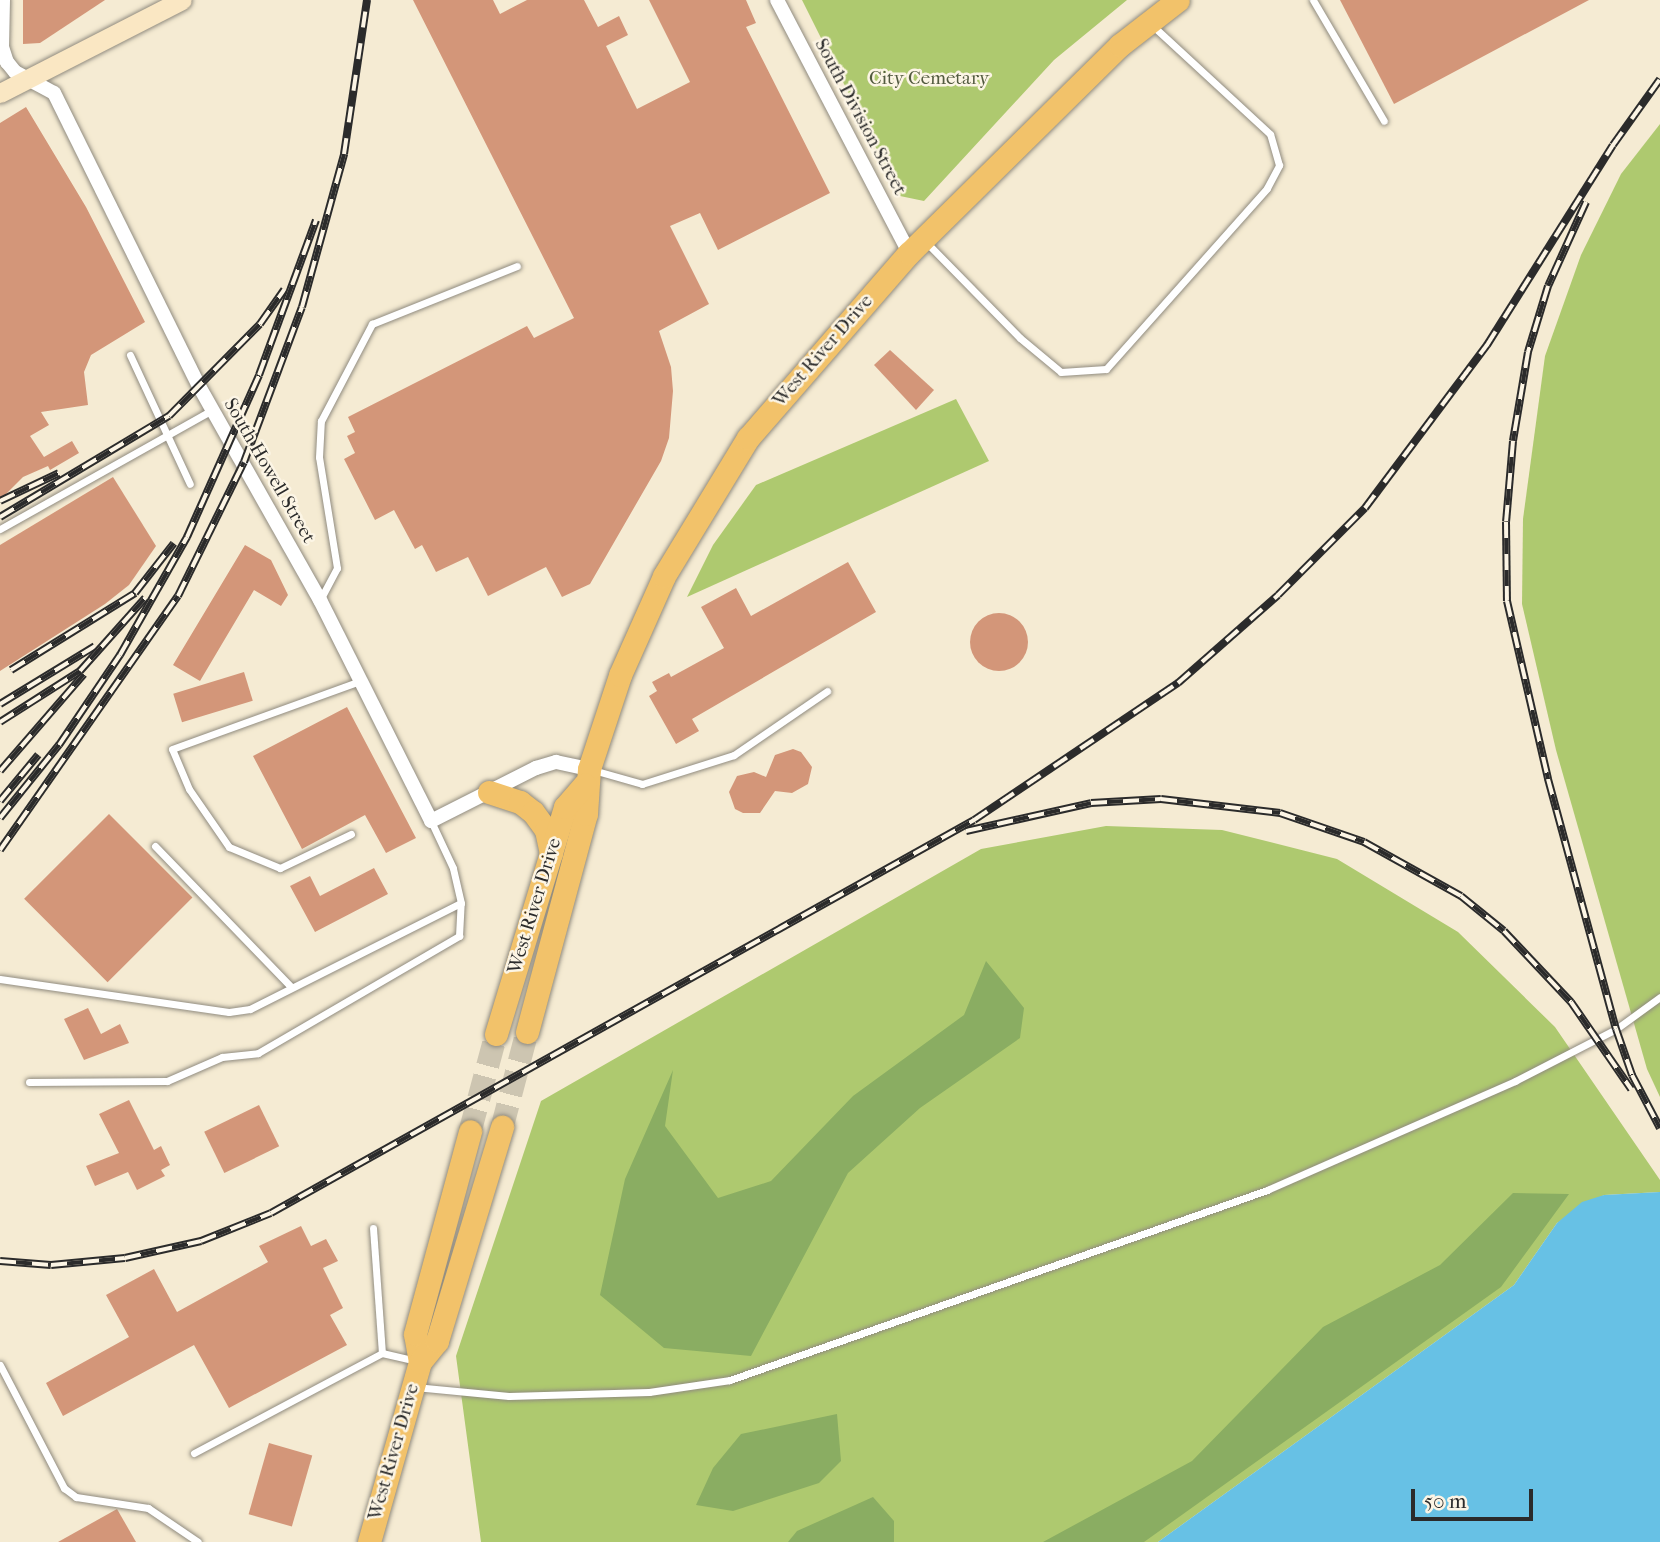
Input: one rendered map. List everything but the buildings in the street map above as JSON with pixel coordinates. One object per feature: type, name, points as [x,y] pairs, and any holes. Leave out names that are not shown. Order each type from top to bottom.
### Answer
[{"type":"main road","name":"West River Drive","points":[[496,1034],[565,807],[587,776],[648,609],[748,438],[916,246],[1149,22],[1178,0]]},
{"type":"main road","name":"West River Drive","points":[[527,1032],[586,814],[587,776]]},
{"type":"main road","points":[[489,792],[520,802],[533,812],[546,830],[552,853]]},
{"type":"main road","name":"West River Drive","points":[[369,1542],[420,1362],[437,1341],[502,1127]]},
{"type":"main road","name":"West River Drive","points":[[420,1362],[415,1334],[470,1131]]},
{"type":"street","name":"South Howell Street","points":[[3,0],[2,47],[6,62],[24,78],[54,93],[212,410],[320,600],[431,821]]},
{"type":"street","points":[[0,93],[24,78],[182,0]]},
{"type":"street","name":"South Division Street","points":[[777,0],[916,246]]},
{"type":"street","points":[[431,821],[556,762],[587,776]]},
{"type":"lane","points":[[1313,0],[1384,121]]},
{"type":"lane","points":[[916,246],[1061,372],[1106,369],[1267,188],[1279,165],[1270,134],[1149,22]]},
{"type":"lane","points":[[320,600],[337,568],[319,457],[321,421],[348,365],[372,324],[517,266]]},
{"type":"lane","points":[[130,355],[190,484]]},
{"type":"lane","points":[[0,529],[212,410]]},
{"type":"lane","points":[[351,834],[280,868],[229,847],[189,789],[172,749],[361,681]]},
{"type":"lane","points":[[587,776],[642,784],[734,755],[827,691]]},
{"type":"lane","points":[[29,1082],[167,1081],[222,1057],[258,1053],[460,936],[461,903],[453,868],[431,821]]},
{"type":"lane","points":[[155,846],[291,988]]},
{"type":"lane","points":[[0,979],[229,1012],[250,1009],[461,903]]},
{"type":"lane","points":[[412,1387],[509,1396],[649,1392],[730,1380],[1267,1190],[1516,1081],[1616,1029],[1660,997]]},
{"type":"lane","points":[[373,1228],[382,1353]]},
{"type":"lane","points":[[194,1453],[382,1353],[420,1362]]},
{"type":"lane","points":[[0,1365],[64,1488],[76,1497],[148,1508],[198,1542]]},
{"type":"green space","name":"City Cemetary","points":[[802,0],[1127,0],[1054,60],[924,201],[900,196]]},
{"type":"green space","points":[[1660,124],[1660,1097],[1647,1069],[1556,750],[1522,604],[1523,519],[1545,356],[1581,255],[1621,174]]},
{"type":"green space","points":[[956,399],[989,461],[687,597],[713,545],[756,485]]},
{"type":"green space","points":[[1106,826],[1222,830],[1337,859],[1458,932],[1555,1027],[1660,1180],[1660,1192],[1604,1195],[1557,1223],[1514,1285],[1158,1542],[481,1542],[456,1356],[541,1101],[981,849]]},
{"type":"green space","points":[[986,961],[1024,1008],[1020,1038],[920,1108],[848,1173],[751,1356],[664,1348],[600,1295],[625,1179],[673,1070],[665,1126],[718,1198],[771,1181],[853,1096],[964,1015]]},
{"type":"green space","points":[[1513,1193],[1569,1194],[1501,1287],[1144,1542],[1043,1542],[1192,1461],[1323,1327],[1440,1265]]},
{"type":"green space","points":[[837,1414],[841,1461],[819,1483],[733,1511],[696,1505],[713,1468],[741,1434]]},
{"type":"green space","points":[[873,1497],[894,1521],[894,1542],[788,1542],[797,1531]]},
{"type":"water","points":[[1660,1192],[1660,1542],[1158,1542],[1514,1285],[1557,1223],[1582,1202],[1604,1195]]},
{"type":"tunnel","points":[[502,1127],[527,1032]]},
{"type":"tunnel","points":[[470,1131],[496,1034]]},
{"type":"railway","points":[[0,850],[178,596],[244,462],[302,307],[344,154],[367,0]]},
{"type":"railway","points":[[0,1261],[51,1265],[125,1258],[201,1241],[271,1213],[974,820],[1178,683],[1278,595],[1365,508],[1487,345],[1613,145],[1660,79]]},
{"type":"railway","points":[[1586,202],[1548,286],[1528,352],[1513,441],[1506,522],[1507,601],[1548,779],[1616,1029],[1632,1075],[1660,1128]]},
{"type":"railway","points":[[0,818],[59,745],[120,655],[187,537],[259,375],[316,220]]},
{"type":"railway","points":[[0,517],[169,416],[260,324],[284,290]]},
{"type":"railway","points":[[0,501],[59,473]]},
{"type":"railway","points":[[11,670],[135,593],[174,543]]},
{"type":"railway","points":[[0,722],[80,671],[145,598]]},
{"type":"railway","points":[[0,704],[95,646]]},
{"type":"railway","points":[[0,771],[84,674]]},
{"type":"railway","points":[[0,801],[38,755]]},
{"type":"railway","points":[[966,831],[1091,803],[1161,799],[1280,813],[1364,842],[1461,896],[1504,931],[1571,1002],[1631,1089]]}]
